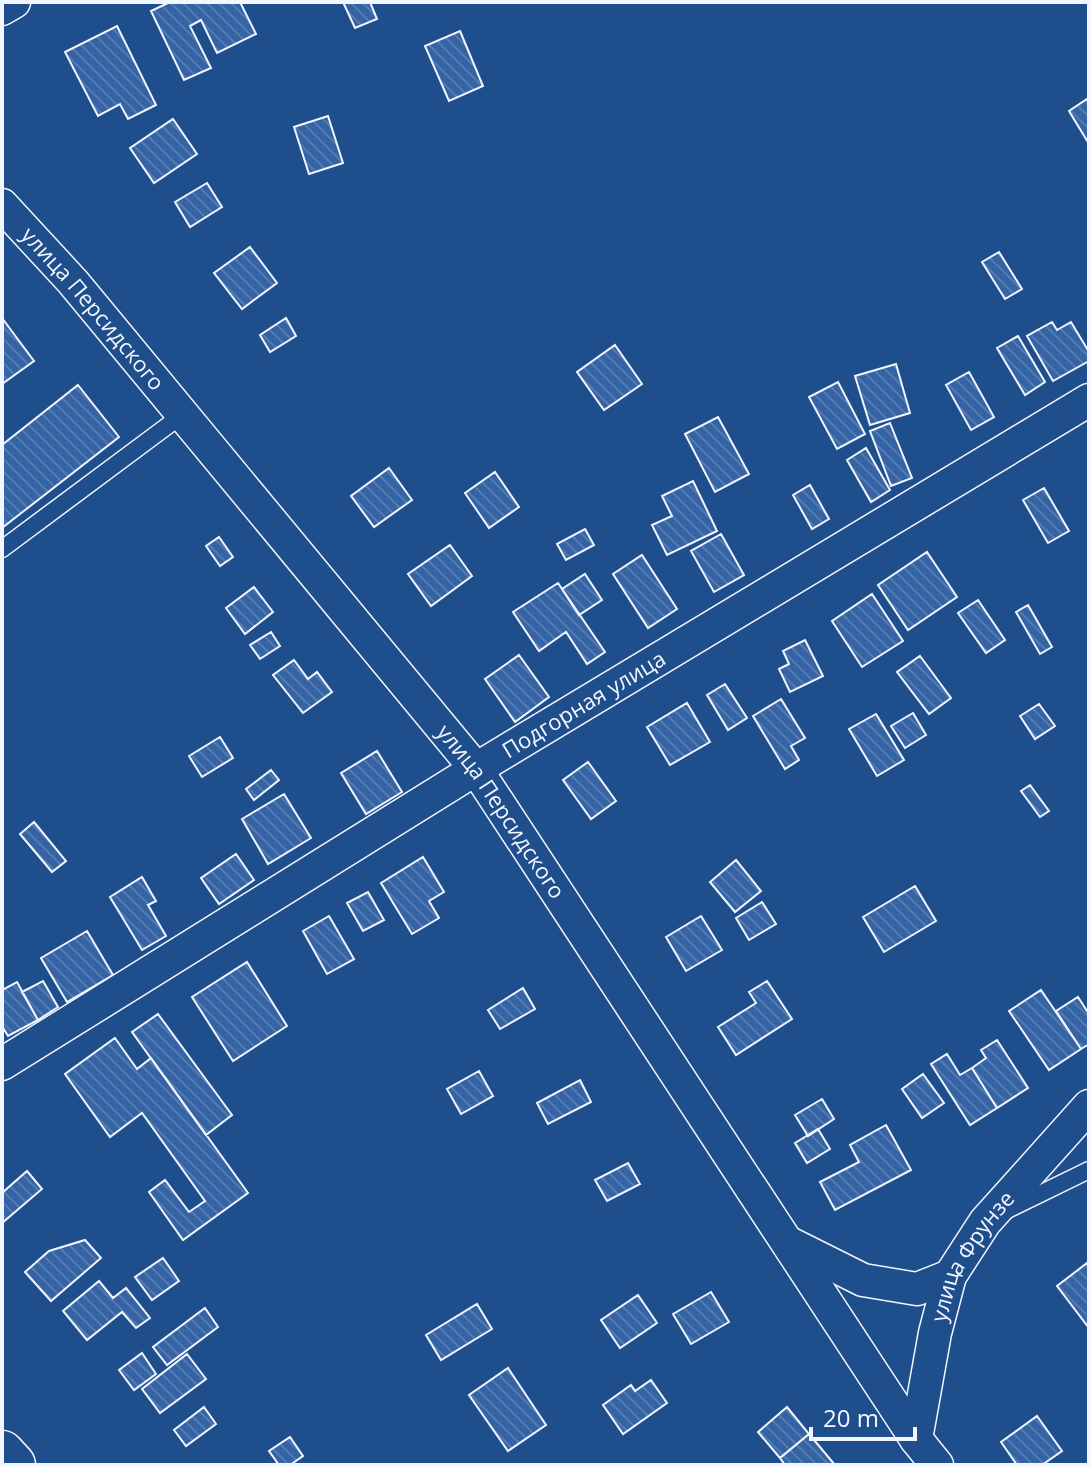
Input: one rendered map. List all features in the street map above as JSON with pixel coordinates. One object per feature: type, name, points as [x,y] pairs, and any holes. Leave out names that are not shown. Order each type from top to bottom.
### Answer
[{"type":"main road","points":[[2,1453],[13,1465]]},
{"type":"street","points":[[2,9],[14,2]]},
{"type":"street","name":"улица Персидского","points":[[2,205],[73,282],[476,769],[916,1439],[937,1465]]},
{"type":"street","name":"Подгорная улица","points":[[2,1064],[476,769],[1089,400]]},
{"type":"street","name":"улица Фрунзе","points":[[916,1439],[935,1333],[950,1276],[985,1222],[1089,1106]]},
{"type":"street","points":[[787,1242],[863,1280],[917,1289],[950,1276]]},
{"type":"lane","points":[[2,549],[182,415]]},
{"type":"lane","points":[[985,1222],[1089,1170]]},
{"type":"building","points":[[170,2],[240,2],[256,34],[217,53],[201,20],[190,26],[211,68],[184,80],[151,11]]},
{"type":"building","points":[[343,2],[370,2],[377,19],[355,28]]},
{"type":"building","points":[[117,26],[156,105],[128,119],[120,104],[98,116],[65,52]]},
{"type":"building","points":[[460,31],[483,86],[449,101],[425,46]]},
{"type":"building","points":[[1087,99],[1089,102],[1089,144],[1069,111]]},
{"type":"building","points":[[328,116],[343,163],[309,174],[294,127]]},
{"type":"building","points":[[173,119],[197,154],[154,183],[130,148]]},
{"type":"building","points":[[207,183],[222,207],[190,227],[175,202]]},
{"type":"building","points":[[250,247],[277,283],[242,309],[214,273]]},
{"type":"building","points":[[999,252],[1022,289],[1005,299],[982,262]]},
{"type":"building","points":[[2,318],[34,361],[2,384]]},
{"type":"building","points":[[286,318],[296,336],[270,352],[260,335]]},
{"type":"building","points":[[1052,322],[1057,330],[1071,322],[1089,352],[1089,361],[1053,381],[1027,336]]},
{"type":"building","points":[[1018,336],[1045,382],[1025,395],[997,348]]},
{"type":"building","points":[[615,345],[642,384],[604,410],[577,372]]},
{"type":"building","points":[[896,364],[910,413],[870,425],[855,376]]},
{"type":"building","points":[[969,372],[994,417],[971,430],[946,385]]},
{"type":"building","points":[[838,382],[865,434],[837,449],[809,397]]},
{"type":"building","points":[[78,385],[119,437],[2,528],[2,445]]},
{"type":"building","points":[[718,417],[749,474],[715,492],[685,434]]},
{"type":"building","points":[[890,423],[912,478],[891,486],[870,431]]},
{"type":"building","points":[[866,448],[890,490],[871,502],[847,460]]},
{"type":"building","points":[[389,468],[412,500],[374,527],[351,496]]},
{"type":"building","points":[[495,472],[519,507],[489,528],[465,493]]},
{"type":"building","points":[[693,481],[717,531],[667,555],[652,525],[672,516],[662,496]]},
{"type":"building","points":[[810,485],[829,519],[812,529],[793,495]]},
{"type":"building","points":[[1044,488],[1069,531],[1048,543],[1023,500]]},
{"type":"building","points":[[585,529],[594,545],[566,560],[557,544]]},
{"type":"building","points":[[721,534],[744,575],[714,592],[691,551]]},
{"type":"building","points":[[219,537],[233,557],[220,566],[206,546]]},
{"type":"building","points":[[450,545],[472,576],[431,606],[408,574]]},
{"type":"building","points":[[927,552],[957,597],[908,630],[878,585]]},
{"type":"building","points":[[642,555],[677,609],[648,628],[613,574]]},
{"type":"building","points":[[585,574],[602,600],[579,615],[562,589]]},
{"type":"building","points":[[558,583],[605,652],[587,664],[566,632],[539,651],[513,612]]},
{"type":"building","points":[[254,587],[273,612],[245,634],[226,608]]},
{"type":"building","points":[[872,594],[903,641],[862,667],[832,621]]},
{"type":"building","points":[[978,600],[1005,640],[986,653],[958,613]]},
{"type":"building","points":[[1028,605],[1052,647],[1040,654],[1016,612]]},
{"type":"building","points":[[271,632],[280,646],[260,659],[250,645]]},
{"type":"building","points":[[805,640],[823,676],[790,692],[779,669],[789,664],[783,651]]},
{"type":"building","points":[[519,655],[549,697],[515,722],[485,679]]},
{"type":"building","points":[[920,656],[951,698],[929,714],[897,672]]},
{"type":"building","points":[[294,660],[308,679],[317,672],[332,692],[303,713],[273,675]]},
{"type":"building","points":[[725,684],[747,718],[728,730],[707,695]]},
{"type":"building","points":[[781,699],[805,738],[791,746],[799,760],[785,769],[753,716]]},
{"type":"building","points":[[687,703],[710,742],[670,765],[647,727]]},
{"type":"building","points":[[1039,704],[1055,726],[1035,739],[1020,716]]},
{"type":"building","points":[[913,713],[926,735],[905,748],[891,726]]},
{"type":"building","points":[[876,714],[904,760],[877,776],[849,729]]},
{"type":"building","points":[[220,737],[233,758],[202,777],[189,756]]},
{"type":"building","points":[[377,751],[402,792],[366,814],[341,773]]},
{"type":"building","points":[[588,762],[616,801],[591,819],[563,780]]},
{"type":"building","points":[[271,770],[279,780],[254,800],[246,789]]},
{"type":"building","points":[[1030,785],[1049,811],[1040,817],[1021,791]]},
{"type":"building","points":[[284,794],[311,838],[268,864],[242,819]]},
{"type":"building","points":[[34,822],[66,861],[52,872],[20,834]]},
{"type":"building","points":[[236,854],[254,880],[219,904],[201,878]]},
{"type":"building","points":[[423,857],[444,892],[429,901],[439,918],[412,934],[381,883]]},
{"type":"building","points":[[736,860],[761,891],[735,912],[710,882]]},
{"type":"building","points":[[142,877],[156,901],[148,905],[166,936],[142,950],[110,897]]},
{"type":"building","points":[[915,886],[936,921],[884,952],[863,917]]},
{"type":"building","points":[[368,892],[384,920],[363,931],[347,903]]},
{"type":"building","points":[[762,902],[776,924],[749,940],[736,918]]},
{"type":"building","points":[[329,916],[354,959],[327,974],[303,931]]},
{"type":"building","points":[[701,916],[722,950],[686,971],[666,937]]},
{"type":"building","points":[[87,931],[113,975],[67,1002],[41,958]]},
{"type":"building","points":[[247,962],[287,1026],[233,1061],[192,997]]},
{"type":"building","points":[[43,981],[58,1007],[38,1020],[22,992]]},
{"type":"building","points":[[767,981],[792,1019],[736,1055],[718,1027],[756,1003],[749,992]]},
{"type":"building","points":[[17,982],[38,1020],[8,1036],[2,1026],[2,990]]},
{"type":"building","points":[[523,988],[535,1009],[500,1029],[488,1010]]},
{"type":"building","points":[[1041,990],[1081,1049],[1049,1070],[1009,1011]]},
{"type":"building","points":[[1078,997],[1089,1014],[1089,1044],[1081,1049],[1056,1011]]},
{"type":"building","points":[[158,1014],[232,1115],[206,1135],[132,1032]]},
{"type":"building","points":[[115,1038],[137,1069],[151,1058],[248,1193],[183,1240],[149,1192],[165,1180],[189,1212],[205,1201],[142,1113],[110,1137],[65,1074]]},
{"type":"building","points":[[997,1040],[1028,1088],[997,1108],[972,1068],[986,1058],[981,1050]]},
{"type":"building","points":[[947,1054],[960,1075],[972,1068],[997,1108],[970,1125],[931,1064]]},
{"type":"building","points":[[479,1071],[493,1096],[461,1114],[447,1089]]},
{"type":"building","points":[[923,1074],[944,1103],[922,1118],[902,1089]]},
{"type":"building","points":[[580,1080],[591,1102],[548,1124],[537,1103]]},
{"type":"building","points":[[822,1099],[834,1119],[808,1136],[795,1115]]},
{"type":"building","points":[[886,1125],[911,1170],[835,1210],[820,1182],[859,1162],[850,1145]]},
{"type":"building","points":[[818,1129],[830,1149],[807,1163],[795,1143]]},
{"type":"building","points":[[628,1163],[640,1184],[607,1201],[595,1180]]},
{"type":"building","points":[[27,1171],[42,1189],[2,1223],[2,1193]]},
{"type":"building","points":[[85,1240],[101,1258],[51,1301],[25,1272],[49,1251]]},
{"type":"building","points":[[163,1258],[179,1281],[152,1300],[135,1277]]},
{"type":"building","points":[[1087,1263],[1089,1266],[1089,1328],[1057,1286]]},
{"type":"building","points":[[99,1281],[113,1298],[126,1288],[150,1318],[136,1328],[122,1312],[87,1340],[63,1311]]},
{"type":"building","points":[[711,1292],[729,1322],[691,1344],[673,1314]]},
{"type":"building","points":[[638,1295],[657,1323],[620,1348],[601,1320]]},
{"type":"building","points":[[477,1304],[492,1329],[441,1360],[426,1335]]},
{"type":"building","points":[[205,1308],[218,1327],[167,1365],[153,1347]]},
{"type":"building","points":[[142,1353],[156,1374],[134,1390],[119,1370]]},
{"type":"building","points":[[187,1354],[206,1379],[160,1413],[142,1389]]},
{"type":"building","points":[[508,1368],[546,1425],[508,1451],[469,1395]]},
{"type":"building","points":[[651,1380],[667,1403],[623,1434],[603,1405],[631,1385],[635,1391]]},
{"type":"building","points":[[204,1407],[216,1424],[186,1446],[174,1430]]},
{"type":"building","points":[[787,1407],[809,1434],[780,1458],[758,1432]]},
{"type":"building","points":[[1037,1416],[1062,1451],[1042,1465],[1017,1465],[1001,1442]]},
{"type":"building","points":[[809,1434],[835,1465],[785,1465],[780,1458]]},
{"type":"building","points":[[290,1437],[303,1456],[290,1465],[279,1465],[269,1451]]}]
